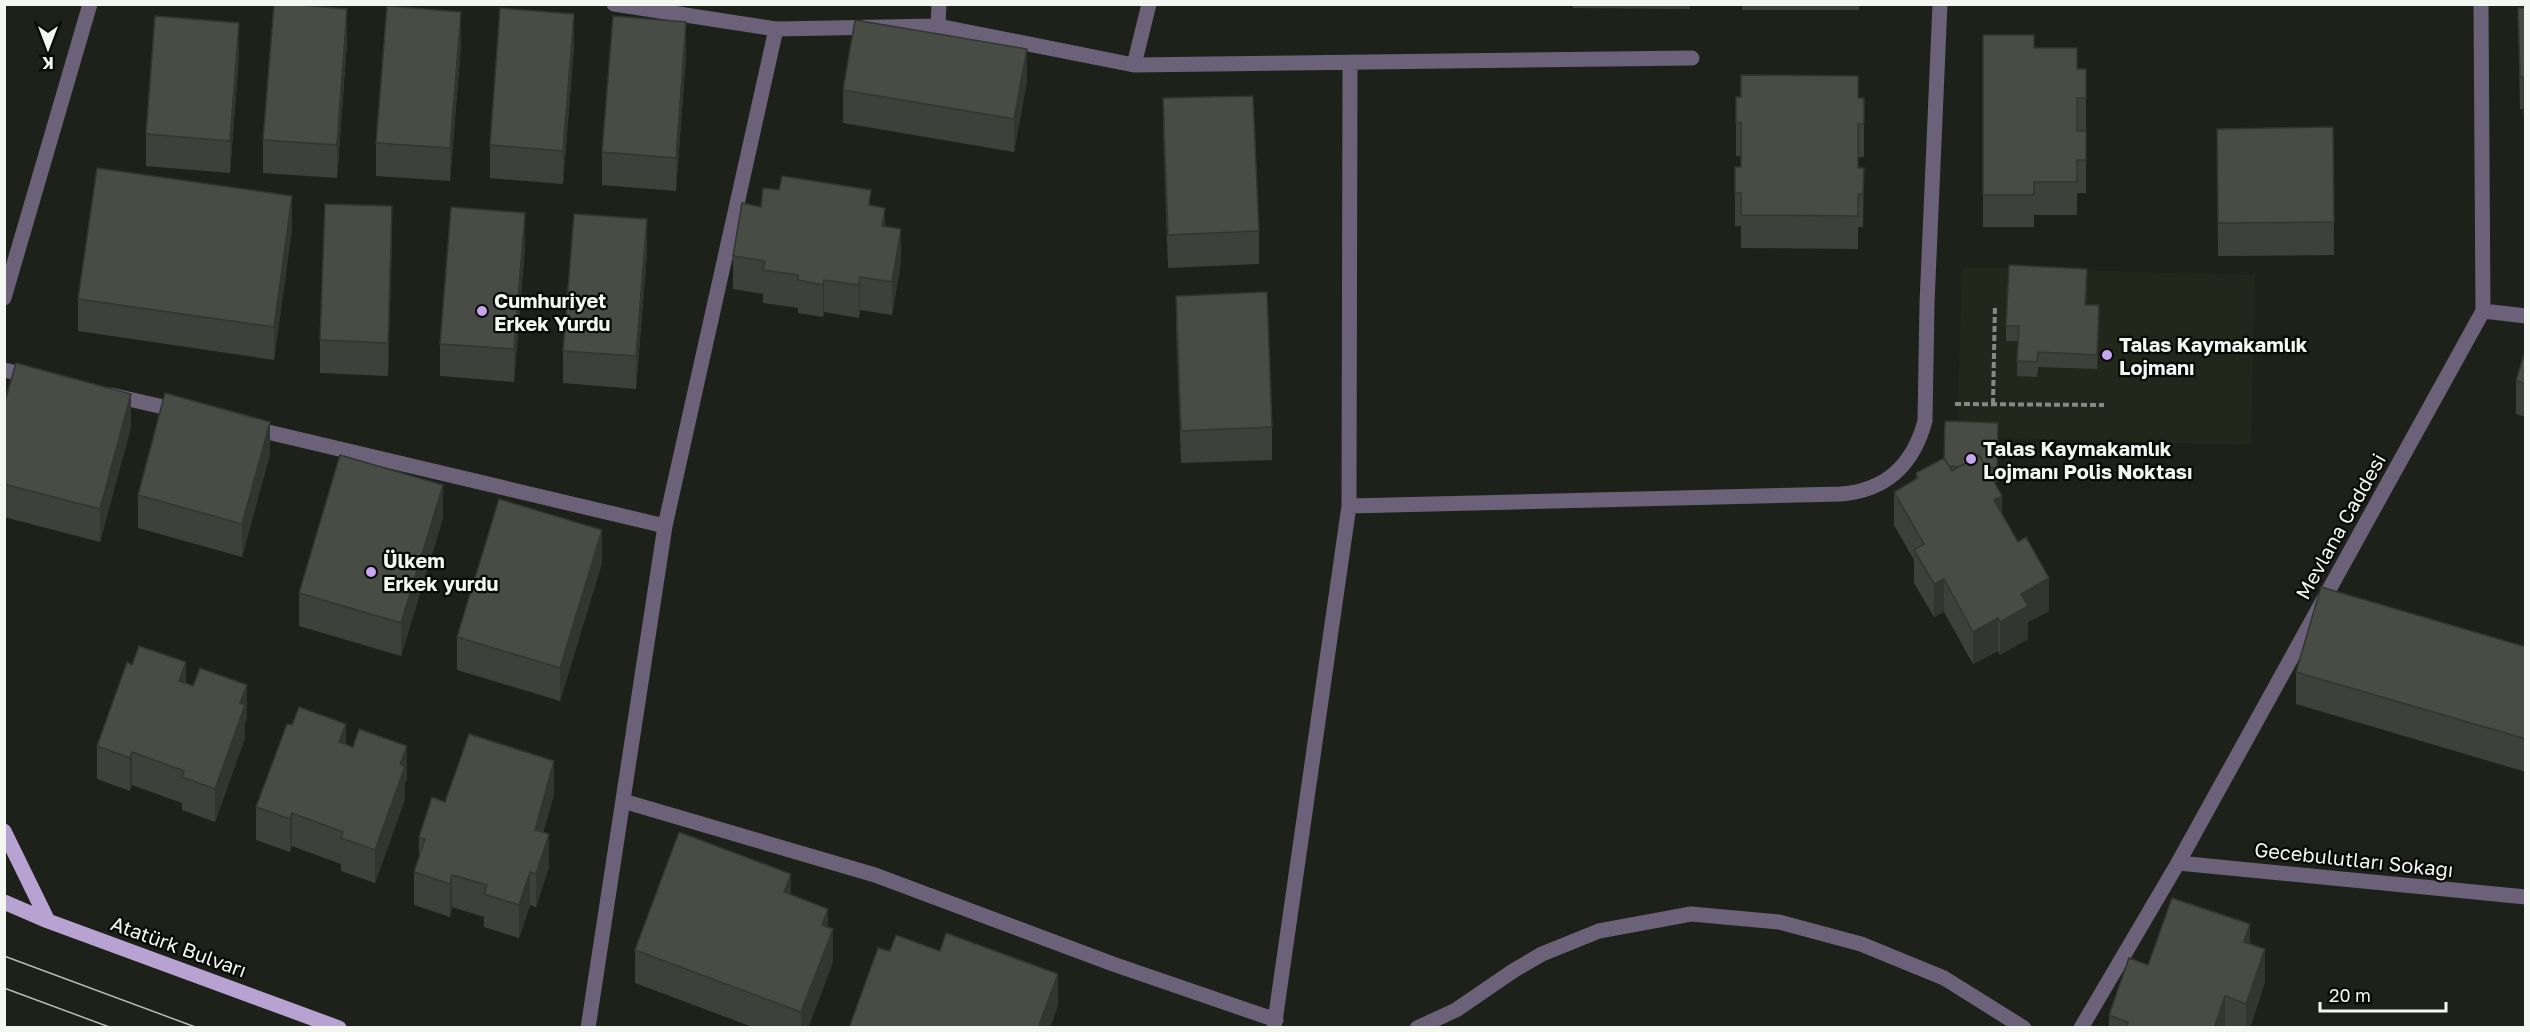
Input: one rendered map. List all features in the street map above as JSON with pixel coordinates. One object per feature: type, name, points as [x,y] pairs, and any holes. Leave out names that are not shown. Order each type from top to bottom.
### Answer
[{"type":"main road","points":[[4,831],[48,921]]},
{"type":"main road","name":"Atatürk Bulvarı","points":[[4,902],[48,921],[339,1028]]},
{"type":"street","points":[[4,298],[90,4]]},
{"type":"street","points":[[614,4],[776,29],[939,26],[1134,64],[1350,64],[1692,58]]},
{"type":"street","points":[[939,4],[939,26]]},
{"type":"street","points":[[1134,64],[1149,4]]},
{"type":"street","points":[[1349,506],[1859,492],[1876,486],[1895,474],[1911,457],[1920,440],[1925,421],[1927,303],[1940,4]]},
{"type":"street","name":"Mevlana Caddesi","points":[[2081,1028],[2178,863],[2483,311],[2481,4]]},
{"type":"street","points":[[588,1028],[665,526],[776,29]]},
{"type":"street","points":[[623,801],[875,875],[1275,1024],[1349,506],[1350,64]]},
{"type":"street","points":[[2483,311],[2526,316]]},
{"type":"street","points":[[4,370],[51,381]]},
{"type":"street","points":[[97,392],[190,414]]},
{"type":"street","points":[[236,424],[665,526]]},
{"type":"street","name":"Gecebulutları Sokağı","points":[[2178,863],[2526,897]]},
{"type":"street","points":[[1417,1028],[1456,1010],[1542,954],[1589,934],[1691,914],[1779,922],[1861,944],[1944,978],[2024,1028]]},
{"type":"path","points":[[1993,405],[1995,305]]},
{"type":"path","points":[[1926,402],[1993,405],[2104,405]]},
{"type":"shaded area","name":"Talas Kaymakamlık Lojmanı","points":[[1962,267],[2255,275],[2251,445],[1999,438],[1997,482],[1944,481],[1957,436]]},
{"type":"building","points":[[274,4],[347,9],[337,145],[263,140]]},
{"type":"building","points":[[387,6],[461,12],[450,148],[376,143]]},
{"type":"building","points":[[500,8],[574,14],[563,151],[490,145]]},
{"type":"building","points":[[2518,8],[2526,8],[2526,116],[2524,116],[2524,77],[2520,77]]},
{"type":"building","points":[[155,16],[239,23],[230,141],[146,134]]},
{"type":"building","points":[[613,16],[686,22],[676,158],[602,152]]},
{"type":"building","points":[[855,20],[1027,49],[1014,119],[843,90]]},
{"type":"building","points":[[1983,35],[2034,35],[2034,48],[2077,48],[2077,69],[2086,69],[2086,98],[2077,98],[2077,131],[2086,131],[2086,160],[2077,160],[2077,182],[2034,182],[2034,195],[1983,195]]},
{"type":"building","points":[[1741,75],[1858,76],[1858,98],[1864,98],[1864,124],[1858,124],[1858,168],[1864,168],[1863,194],[1858,194],[1858,216],[1741,215],[1741,193],[1735,193],[1735,167],[1741,167],[1741,123],[1736,123],[1736,97],[1741,97]]},
{"type":"building","points":[[1253,96],[1259,231],[1168,235],[1163,98]]},
{"type":"building","points":[[2333,127],[2334,222],[2218,223],[2217,129]]},
{"type":"building","points":[[97,168],[292,196],[274,327],[78,299]]},
{"type":"building","points":[[782,176],[871,190],[869,205],[885,208],[882,226],[901,229],[892,282],[860,277],[859,285],[824,280],[823,285],[798,280],[798,275],[763,270],[765,261],[733,256],[742,203],[761,207],[763,188],[779,190]]},
{"type":"building","points":[[325,204],[392,206],[388,343],[320,340]]},
{"type":"building","name":"Cumhuriyet Erkek Yurdu","points":[[451,207],[525,213],[514,349],[440,344]]},
{"type":"building","points":[[574,214],[647,219],[636,356],[563,351]]},
{"type":"building","name":"Talas Kaymakamlık Lojmanı","points":[[2009,265],[2087,269],[2085,305],[2099,305],[2097,355],[2038,352],[2037,362],[2017,361],[2019,326],[2006,326]]},
{"type":"building","points":[[1267,292],[1272,427],[1181,431],[1176,296]]},
{"type":"building","points":[[2526,348],[2526,384],[2516,381]]},
{"type":"building","points":[[16,363],[131,394],[100,509],[4,484],[4,405]]},
{"type":"building","points":[[165,393],[270,422],[242,524],[138,495]]},
{"type":"building","points":[[1945,421],[1998,423],[1997,468],[1986,467],[1979,455],[1959,467],[1949,466],[1944,458]]},
{"type":"building","name":"Ülkem Erkek yurdu","points":[[340,455],[443,485],[401,623],[299,593]]},
{"type":"building","points":[[1979,455],[2002,496],[1994,500],[2018,542],[2026,537],[2049,578],[2021,594],[2028,606],[2000,622],[1998,618],[1973,632],[1944,579],[1934,584],[1914,550],[1924,544],[1894,492],[1918,478],[1916,473],[1944,458],[1952,471]]},
{"type":"building","points":[[499,499],[602,530],[560,668],[457,637]]},
{"type":"building","points":[[2321,587],[2526,647],[2526,739],[2296,672]]},
{"type":"building","points":[[139,646],[186,662],[179,681],[193,686],[200,668],[247,685],[240,703],[245,705],[215,789],[182,777],[184,771],[132,752],[130,758],[97,746],[127,662],[132,665]]},
{"type":"building","points":[[299,707],[346,724],[339,742],[353,747],[359,729],[407,746],[400,764],[405,766],[375,850],[341,838],[343,832],[292,813],[290,819],[256,807],[287,724],[292,725]]},
{"type":"building","points":[[469,734],[554,761],[535,830],[549,834],[536,874],[530,872],[519,905],[484,894],[487,885],[452,875],[450,884],[414,872],[425,839],[419,837],[432,797],[445,802]]},
{"type":"building","points":[[679,832],[791,874],[784,892],[828,909],[822,925],[833,929],[801,1012],[635,950]]},
{"type":"building","points":[[2172,898],[2250,924],[2244,942],[2265,949],[2246,1004],[2225,996],[2214,1028],[2126,1028],[2128,1022],[2109,1015],[2129,958],[2148,965]]},
{"type":"building","points":[[946,933],[1058,974],[1038,1028],[849,1028],[878,948],[890,951],[896,935],[940,951]]},
{"type":"tram line","points":[[4,956],[198,1028]]},
{"type":"tram line","points":[[4,988],[112,1028]]},
{"type":"place","name":"Cumhuriyet Erkek Yurdu","points":[[482,311]]},
{"type":"place","name":"Talas Kaymakamlık Lojmanı","points":[[2107,355]]},
{"type":"place","name":"Talas Kaymakamlık Lojmanı Polis Noktası","points":[[1971,459]]},
{"type":"place","name":"Ülkem Erkek yurdu","points":[[371,572]]}]
